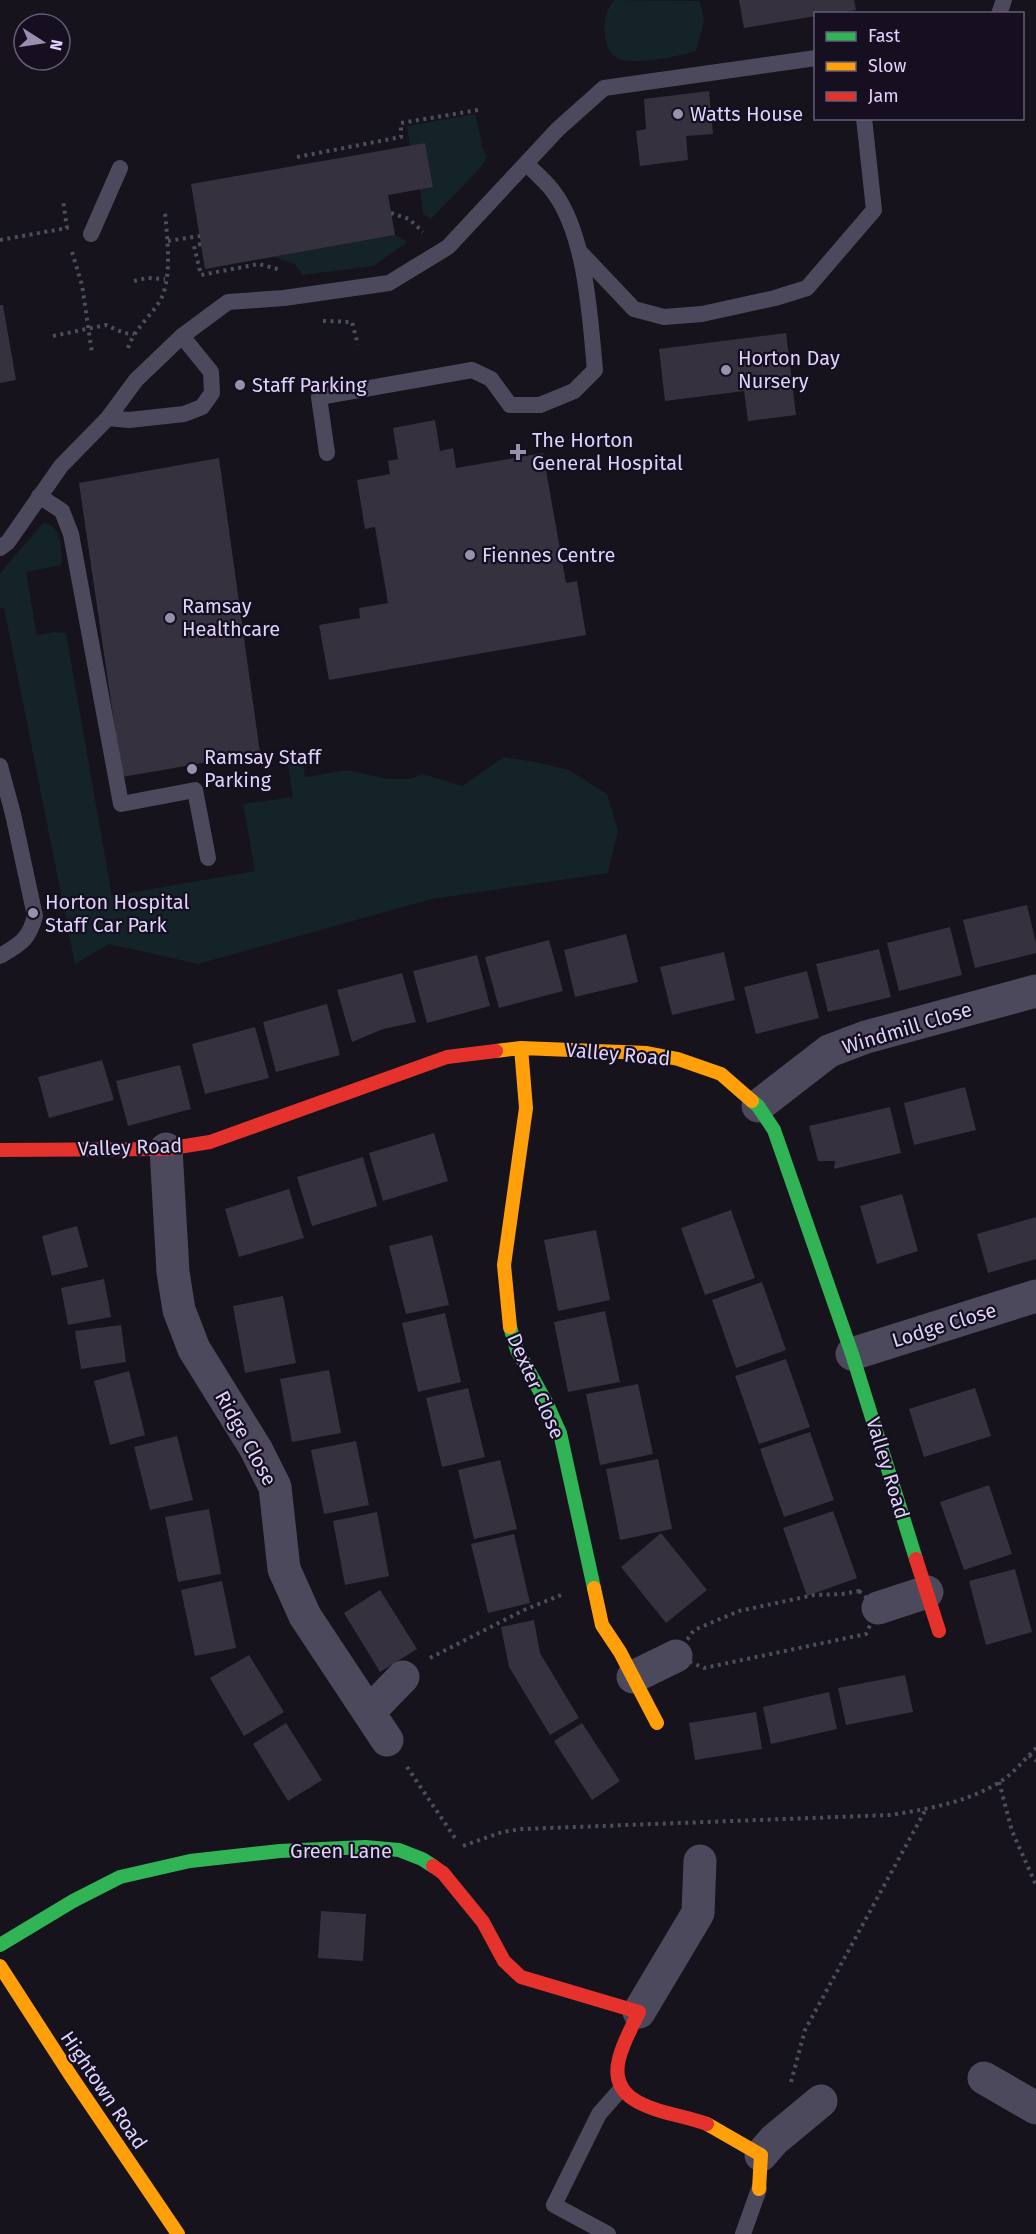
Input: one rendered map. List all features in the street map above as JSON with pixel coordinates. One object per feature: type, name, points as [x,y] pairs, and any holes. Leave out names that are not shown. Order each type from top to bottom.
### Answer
[{"type":"street","name":"Windmill Close","points":[[758,1106],[829,1052],[866,1037],[1036,991]]},
{"type":"street","name":"Valley Road","points":[[0,1150],[166,1149],[210,1142],[447,1057],[521,1048],[647,1053],[678,1059],[721,1074],[758,1106],[774,1130],[852,1354],[939,1631]]},
{"type":"street","name":"Dexter Close","points":[[521,1048],[526,1108],[504,1265],[508,1319],[517,1350],[560,1433],[602,1625],[620,1652],[657,1723]]},
{"type":"street","name":"Ridge Close","points":[[166,1149],[173,1272],[179,1310],[194,1349],[256,1449],[275,1487],[284,1569],[304,1617],[387,1740]]},
{"type":"street","name":"Lodge Close","points":[[852,1354],[1036,1296]]},
{"type":"street","points":[[878,1608],[927,1593]]},
{"type":"street","points":[[633,1677],[676,1656]]},
{"type":"street","points":[[369,1712],[403,1677]]},
{"type":"street","name":"Green Lane","points":[[0,1945],[73,1901],[120,1877],[190,1861],[280,1851],[365,1847],[399,1850],[422,1859],[443,1873],[483,1922],[504,1961],[521,1977],[639,2012]]},
{"type":"street","points":[[700,1861],[698,1913],[639,2012],[620,2056],[617,2076],[621,2089],[634,2101],[712,2126],[762,2155]]},
{"type":"street","name":"Hightown Road","points":[[0,1966],[178,2234]]},
{"type":"street","points":[[984,2078],[1036,2108]]},
{"type":"street","points":[[759,2188],[762,2155],[774,2140],[821,2101]]},
{"type":"lane","points":[[0,548],[8,542],[61,466],[108,418],[136,380],[182,336],[228,302],[284,298],[388,284],[448,248],[558,129],[603,88],[814,58]]},
{"type":"lane","points":[[578,250],[634,309],[664,317],[713,312],[807,288],[874,210],[864,120]]},
{"type":"lane","points":[[327,453],[319,397],[472,369],[491,379],[510,405],[540,405],[574,391],[595,370],[589,306],[574,231],[556,194],[527,164]]},
{"type":"lane","points":[[91,234],[120,168]]},
{"type":"lane","points":[[108,418],[129,420],[184,414],[202,407],[212,393],[211,372],[182,336]]},
{"type":"lane","points":[[39,496],[62,511],[70,534],[121,804],[195,790],[207,858]]},
{"type":"lane","points":[[0,766],[14,814],[35,916],[32,931],[18,945],[0,956]]},
{"type":"lane","points":[[608,2234],[554,2205],[598,2114],[621,2089]]},
{"type":"lane","points":[[743,2234],[759,2188]]},
{"type":"path","points":[[297,157],[401,137],[401,123],[478,110]]},
{"type":"path","points":[[63,200],[68,239]]},
{"type":"path","points":[[128,348],[134,334],[162,297],[169,253],[165,212]]},
{"type":"path","points":[[391,213],[409,219],[426,236]]},
{"type":"path","points":[[0,240],[67,228]]},
{"type":"path","points":[[168,241],[200,236]]},
{"type":"path","points":[[201,244],[194,246],[201,275],[259,264],[289,272]]},
{"type":"path","points":[[71,248],[81,285],[92,353]]},
{"type":"path","points":[[134,281],[147,278],[165,279]]},
{"type":"path","points":[[53,336],[105,325],[124,333],[134,334]]},
{"type":"path","points":[[860,1591],[878,1608],[866,1634],[704,1668],[676,1656],[694,1630],[739,1611],[814,1595],[860,1591]]},
{"type":"path","points":[[438,1652],[524,1610],[563,1594]]},
{"type":"path","points":[[387,1740],[461,1847],[502,1832],[522,1829],[890,1815],[926,1809],[965,1799],[999,1782],[1036,1748]]},
{"type":"path","points":[[1029,1755],[1036,1761]]},
{"type":"path","points":[[999,1782],[1012,1831],[1036,1885]]},
{"type":"path","points":[[790,2085],[805,2030],[926,1809]]},
{"type":"shaded area","points":[[614,0],[700,1],[704,21],[696,51],[641,61],[630,61],[614,56],[607,43],[604,25],[607,12]]},
{"type":"shaded area","points":[[475,114],[481,145],[487,157],[481,167],[431,219],[423,214],[420,189],[433,187],[425,143],[410,146],[407,126]]},
{"type":"shaded area","points":[[395,235],[408,242],[373,266],[302,275],[295,264],[273,257]]},
{"type":"shaded area","points":[[43,523],[50,525],[58,533],[62,565],[26,572],[37,635],[66,633],[112,896],[255,871],[243,804],[293,797],[288,764],[303,763],[305,777],[348,770],[388,779],[409,779],[423,774],[462,786],[504,757],[569,770],[607,794],[618,831],[608,873],[432,899],[198,964],[109,944],[75,964],[4,608],[0,608],[0,573]]},
{"type":"building","points":[[739,0],[854,0],[856,10],[814,12],[814,16],[744,28]]},
{"type":"building","name":"Watts House","points":[[709,91],[713,134],[686,136],[688,160],[640,166],[636,131],[646,129],[644,99]]},
{"type":"building","points":[[425,143],[433,187],[388,195],[395,235],[205,269],[191,184]]},
{"type":"building","points":[[0,305],[3,305],[16,380],[0,383]]},
{"type":"building","name":"Horton Day Nursery","points":[[786,333],[796,415],[748,421],[744,391],[665,401],[659,349]]},
{"type":"building","name":"Fiennes Centre","points":[[435,420],[440,451],[453,448],[456,468],[543,453],[566,583],[577,581],[586,635],[329,680],[319,625],[360,618],[359,608],[388,603],[375,527],[365,529],[357,480],[390,474],[388,461],[398,459],[393,428]]},
{"type":"building","name":"Ramsay Healthcare","points":[[219,458],[260,753],[122,777],[79,483]]},
{"type":"building","points":[[1027,905],[1036,943],[1036,953],[975,968],[963,920]]},
{"type":"building","points":[[950,927],[962,975],[899,991],[887,943]]},
{"type":"building","points":[[626,934],[638,982],[575,997],[564,950]]},
{"type":"building","points":[[549,940],[563,991],[499,1008],[485,957]]},
{"type":"building","points":[[879,949],[891,997],[828,1012],[816,964]]},
{"type":"building","points":[[724,952],[735,1000],[672,1015],[660,967]]},
{"type":"building","points":[[477,955],[490,1006],[427,1023],[413,971]]},
{"type":"building","points":[[807,971],[819,1018],[756,1034],[744,987]]},
{"type":"building","points":[[402,973],[416,1022],[383,1029],[352,1042],[337,990]]},
{"type":"building","points":[[327,1004],[340,1055],[276,1072],[263,1022]]},
{"type":"building","points":[[255,1027],[269,1078],[205,1094],[192,1044]]},
{"type":"building","points":[[102,1060],[114,1100],[49,1118],[38,1077]]},
{"type":"building","points":[[180,1065],[191,1109],[128,1126],[116,1081]]},
{"type":"building","points":[[965,1087],[976,1130],[914,1145],[904,1103]]},
{"type":"building","points":[[890,1107],[901,1153],[834,1169],[835,1161],[818,1161],[809,1126]]},
{"type":"building","points":[[434,1133],[448,1181],[383,1201],[369,1153]]},
{"type":"building","points":[[363,1157],[377,1206],[312,1226],[297,1177]]},
{"type":"building","points":[[289,1189],[304,1238],[239,1257],[225,1209]]},
{"type":"building","points":[[902,1194],[918,1251],[877,1264],[860,1206]]},
{"type":"building","points":[[731,1210],[755,1278],[705,1295],[681,1228]]},
{"type":"building","points":[[1036,1217],[1036,1259],[988,1273],[977,1234]]},
{"type":"building","points":[[77,1226],[88,1267],[52,1276],[42,1236]]},
{"type":"building","points":[[596,1230],[610,1300],[558,1311],[544,1240]]},
{"type":"building","points":[[432,1235],[449,1305],[406,1314],[389,1246]]},
{"type":"building","points":[[104,1279],[111,1317],[68,1325],[61,1288]]},
{"type":"building","points":[[762,1282],[786,1350],[736,1368],[712,1300]]},
{"type":"building","points":[[283,1296],[296,1363],[245,1373],[233,1306]]},
{"type":"building","points":[[605,1311],[620,1382],[568,1392],[554,1322]]},
{"type":"building","points":[[445,1313],[461,1382],[418,1392],[402,1323]]},
{"type":"building","points":[[121,1325],[126,1362],[81,1369],[75,1331]]},
{"type":"building","points":[[786,1359],[810,1427],[759,1444],[735,1376]]},
{"type":"building","points":[[329,1370],[341,1433],[292,1442],[280,1379]]},
{"type":"building","points":[[129,1371],[145,1435],[110,1445],[94,1381]]},
{"type":"building","points":[[638,1384],[653,1454],[600,1465],[586,1394]]},
{"type":"building","points":[[468,1388],[485,1457],[442,1467],[426,1398]]},
{"type":"building","points":[[975,1388],[991,1436],[924,1457],[909,1409]]},
{"type":"building","points":[[810,1432],[834,1500],[784,1517],[760,1449]]},
{"type":"building","points":[[177,1436],[193,1500],[150,1510],[134,1447]]},
{"type":"building","points":[[356,1441],[369,1505],[324,1514],[311,1450]]},
{"type":"building","points":[[658,1459],[672,1529],[620,1540],[606,1469]]},
{"type":"building","points":[[500,1460],[517,1529],[474,1539],[458,1470]]},
{"type":"building","points":[[989,1485],[1012,1554],[964,1570],[940,1502]]},
{"type":"building","points":[[209,1509],[221,1574],[178,1582],[165,1517]]},
{"type":"building","points":[[833,1511],[857,1578],[807,1596],[783,1528]]},
{"type":"building","points":[[377,1512],[389,1576],[345,1585],[333,1521]]},
{"type":"building","points":[[661,1533],[707,1590],[666,1623],[621,1567]]},
{"type":"building","points":[[514,1534],[530,1603],[488,1613],[471,1544]]},
{"type":"building","points":[[1015,1569],[1032,1632],[986,1645],[969,1581]]},
{"type":"building","points":[[222,1581],[236,1648],[195,1656],[181,1590]]},
{"type":"building","points":[[380,1590],[417,1649],[380,1672],[344,1613]]},
{"type":"building","points":[[534,1620],[540,1653],[579,1718],[550,1735],[509,1667],[501,1627]]},
{"type":"building","points":[[249,1655],[284,1712],[244,1736],[210,1678]]},
{"type":"building","points":[[905,1675],[913,1712],[846,1725],[838,1688]]},
{"type":"building","points":[[829,1692],[837,1729],[771,1744],[763,1707]]},
{"type":"building","points":[[756,1712],[762,1749],[695,1760],[689,1723]]},
{"type":"building","points":[[286,1723],[322,1780],[288,1801],[253,1744]]},
{"type":"building","points":[[582,1723],[620,1781],[592,1800],[554,1741]]},
{"type":"building","points":[[321,1911],[366,1914],[363,1961],[318,1958]]},
{"type":"traffic: fast","points":[[752,1101],[774,1130],[852,1354],[916,1559]]},
{"type":"traffic: fast","points":[[510,1327],[517,1350],[560,1433],[594,1588]]},
{"type":"traffic: fast","points":[[0,1945],[73,1901],[120,1877],[190,1861],[280,1851],[365,1847],[399,1850],[433,1866]]},
{"type":"traffic: slow","points":[[510,1327],[504,1265],[526,1108],[521,1048]]},
{"type":"traffic: slow","points":[[496,1051],[521,1048],[647,1053],[678,1059],[721,1074],[752,1101]]},
{"type":"traffic: slow","points":[[594,1588],[602,1625],[620,1652],[657,1723]]},
{"type":"traffic: slow","points":[[0,1966],[178,2234]]},
{"type":"traffic: slow","points":[[707,2124],[761,2155],[759,2189]]},
{"type":"traffic: jam","points":[[0,1150],[166,1149],[210,1142],[447,1057],[496,1051]]},
{"type":"traffic: jam","points":[[916,1559],[939,1631]]},
{"type":"traffic: jam","points":[[433,1866],[443,1873],[483,1922],[504,1961],[521,1977],[639,2012],[619,2059],[618,2076],[623,2089],[632,2099],[646,2106],[707,2124]]},
{"type":"place","name":"Watts House","points":[[678,114]]},
{"type":"place","name":"Horton Day Nursery","points":[[726,370]]},
{"type":"place","name":"Staff Parking","points":[[240,385]]},
{"type":"place","name":"The Horton General Hospital","points":[[518,452]]},
{"type":"place","name":"Fiennes Centre","points":[[470,555]]},
{"type":"place","name":"Ramsay Healthcare","points":[[170,618]]},
{"type":"place","name":"Ramsay Staff Parking","points":[[192,769]]},
{"type":"place","name":"Horton Hospital Staff Car Park","points":[[33,913]]}]
